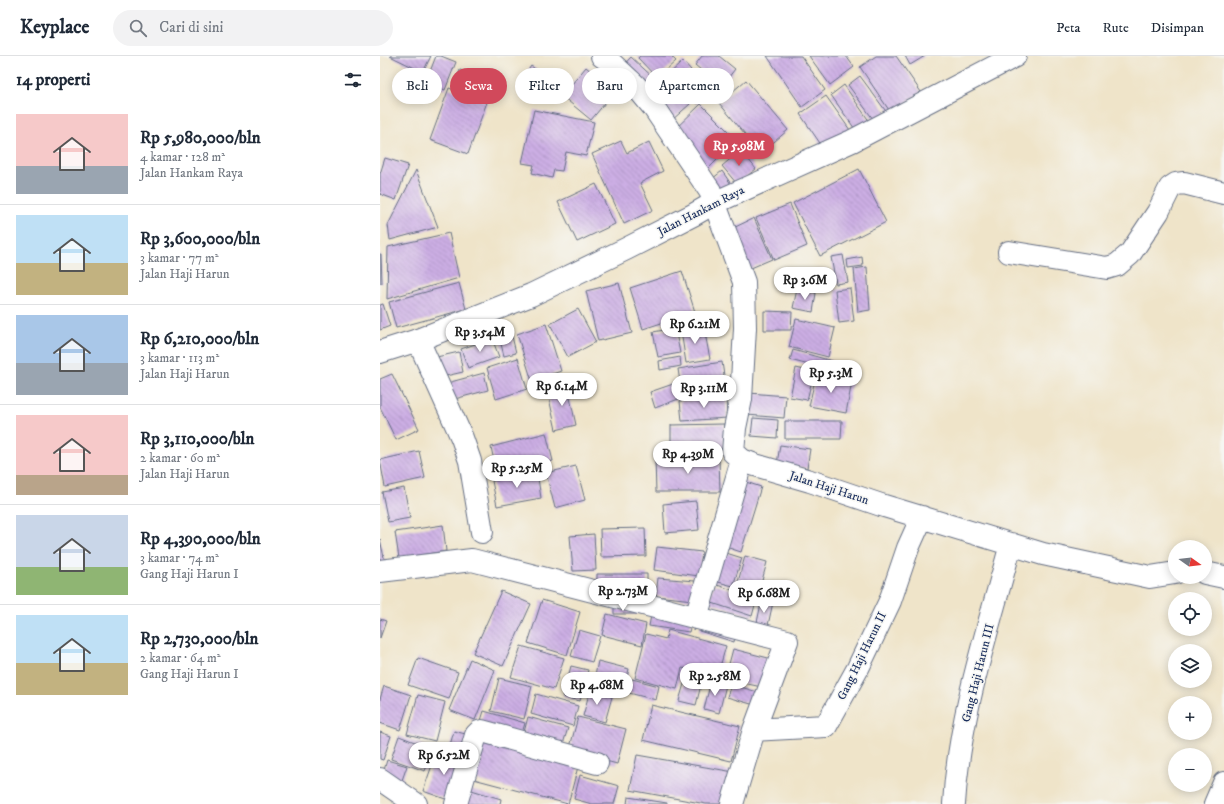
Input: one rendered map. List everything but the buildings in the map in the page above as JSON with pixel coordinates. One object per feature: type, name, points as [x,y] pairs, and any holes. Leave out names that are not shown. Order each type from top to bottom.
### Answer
[{"type":"street","name":"Jalan Hankam Raya","points":[[380,352],[418,340],[531,295],[626,249],[714,203],[852,141],[1010,57]]},
{"type":"street","points":[[608,58],[635,85],[654,108],[710,191],[744,282],[745,328],[742,399],[733,452],[742,460],[696,618]]},
{"type":"street","points":[[1009,252],[1107,268],[1117,265],[1130,254],[1158,212],[1170,188],[1176,184],[1184,184],[1224,193]]},
{"type":"street","points":[[418,340],[462,438],[470,461],[482,532]]},
{"type":"street","name":"Jalan Haji Harun","points":[[742,460],[810,480],[881,505],[1043,554],[1150,577],[1168,574]]},
{"type":"street","name":"Gang Haji Harun II","points":[[754,730],[826,726],[858,668],[890,600],[908,548],[922,517]]},
{"type":"street","name":"Gang Haji Harun III","points":[[954,804],[955,779],[968,703],[1011,544]]},
{"type":"street","points":[[380,571],[472,560],[786,641],[754,730],[732,804]]},
{"type":"street","points":[[1212,574],[1224,577]]},
{"type":"street","points":[[456,804],[476,735],[482,731],[597,763]]},
{"type":"street","points":[[380,779],[416,804]]},
{"type":"street","points":[[1215,804],[1224,783]]}]
